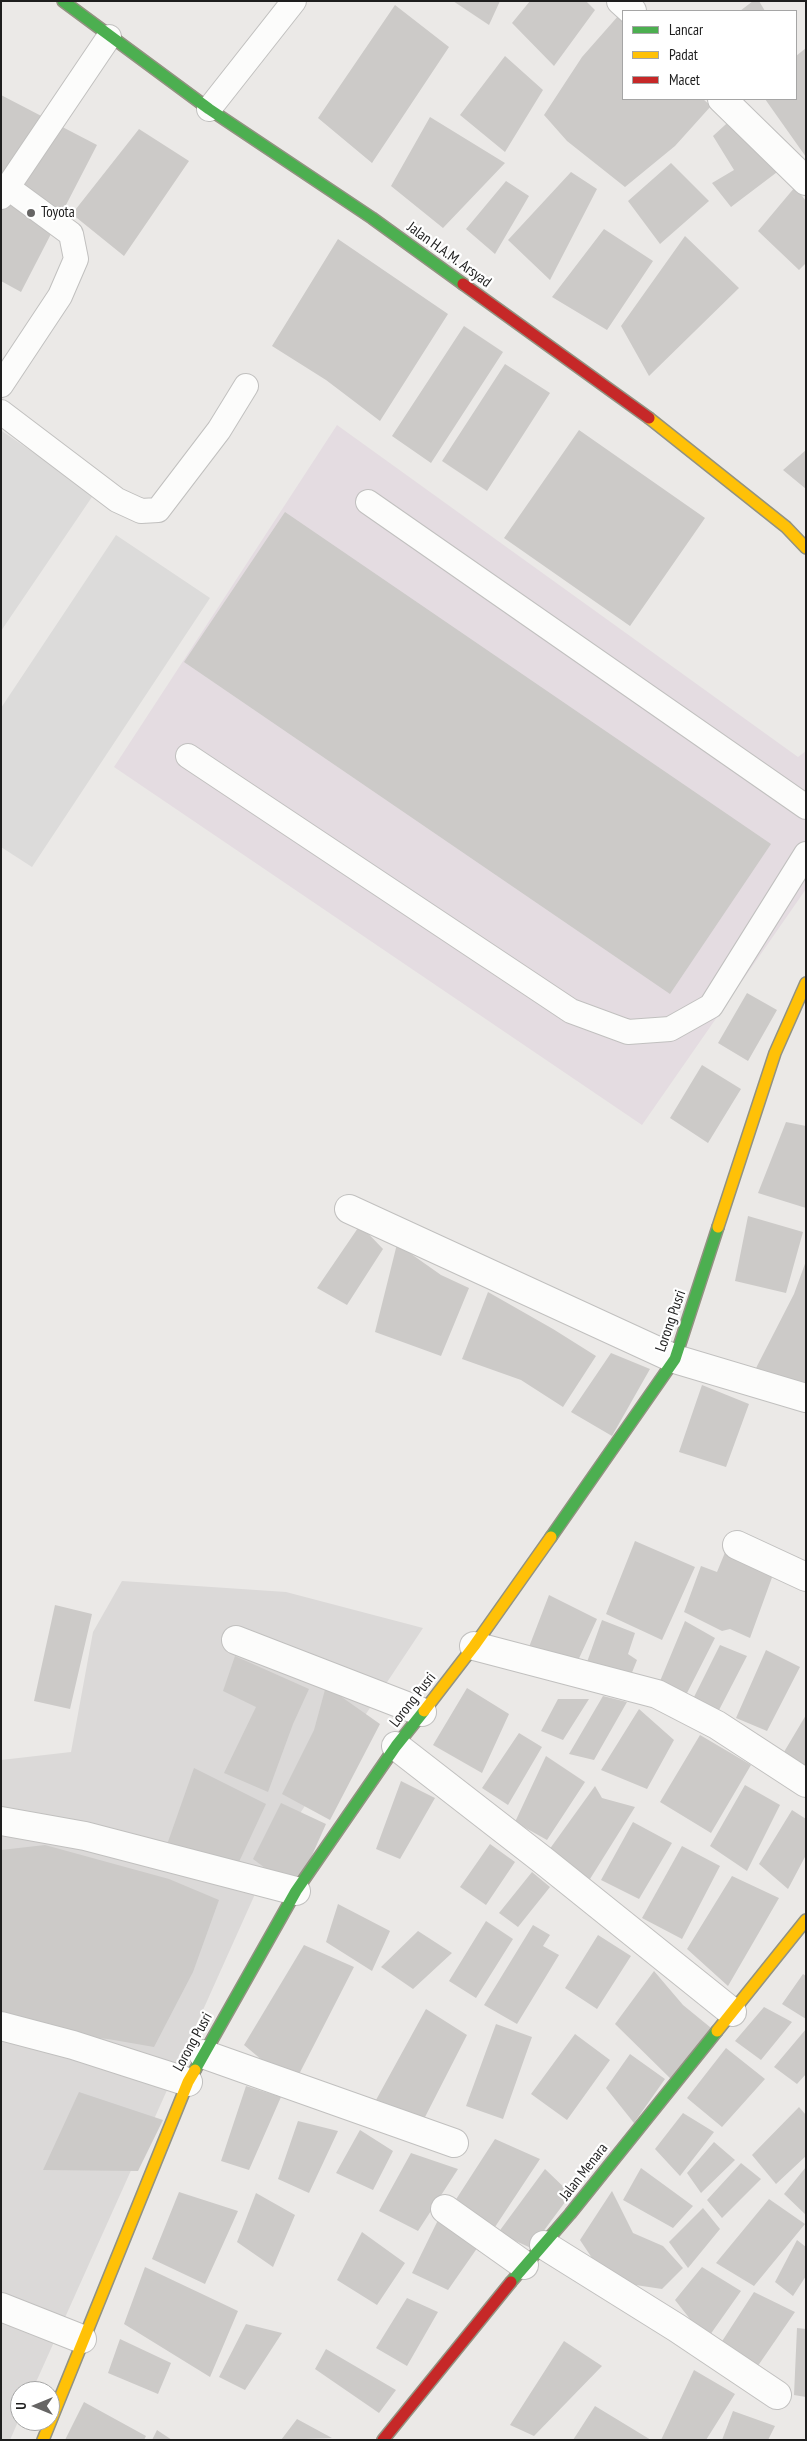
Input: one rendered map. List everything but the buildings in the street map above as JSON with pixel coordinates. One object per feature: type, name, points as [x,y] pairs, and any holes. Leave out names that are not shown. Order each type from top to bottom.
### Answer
[{"type":"main road","name":"Jalan H.A.M. Arsyad","points":[[63,1],[109,37],[209,109],[372,218],[677,438],[786,527],[806,548]]},
{"type":"main road","name":"Lorong Pusri","points":[[43,2440],[82,2339],[188,2082],[202,2054],[296,1891],[396,1746],[474,1646],[675,1359],[775,1053],[806,983]]},
{"type":"main road","name":"Jalan Menara","points":[[392,2438],[524,2265],[544,2245],[806,1920]]},
{"type":"street","points":[[621,1],[631,10]]},
{"type":"street","points":[[723,100],[806,182]]},
{"type":"street","points":[[349,1209],[675,1359],[806,1398]]},
{"type":"street","points":[[737,1545],[806,1577]]},
{"type":"street","points":[[236,1640],[422,1712]]},
{"type":"street","points":[[474,1646],[656,1694],[717,1725],[806,1783]]},
{"type":"street","points":[[396,1746],[544,1861],[732,2012]]},
{"type":"street","points":[[1,1821],[85,1836],[296,1891]]},
{"type":"street","points":[[1,2026],[73,2045],[188,2082]]},
{"type":"street","points":[[202,2054],[454,2143]]},
{"type":"street","points":[[445,2209],[524,2265]]},
{"type":"street","points":[[544,2245],[677,2328],[776,2395]]},
{"type":"street","points":[[1,2307],[82,2339]]},
{"type":"lane","points":[[209,109],[294,1]]},
{"type":"lane","points":[[1,385],[60,296],[76,260],[71,234],[4,192],[109,37]]},
{"type":"lane","points":[[1,412],[117,500],[140,511],[158,510],[220,430],[246,386]]},
{"type":"lane","points":[[368,502],[806,807]]},
{"type":"lane","points":[[188,756],[571,1012],[628,1032],[670,1029],[711,1006],[806,854]]},
{"type":"shaded area","points":[[337,425],[798,757],[806,751],[806,889],[642,1125],[114,767]]},
{"type":"shaded area","points":[[1,432],[94,494],[1,631]]},
{"type":"shaded area","points":[[116,535],[210,598],[32,867],[1,847],[1,708]]},
{"type":"shaded area","points":[[122,1581],[286,1592],[423,1628],[273,1854],[36,2381],[10,2381],[10,2431],[14,2431],[10,2440],[1,2440],[1,1760],[71,1752],[93,1632]]},
{"type":"traffic: fast","points":[[63,1],[209,109],[372,218],[463,284]]},
{"type":"traffic: fast","points":[[551,1537],[675,1359],[718,1227]]},
{"type":"traffic: fast","points":[[195,2070],[296,1891],[396,1746],[424,1711]]},
{"type":"traffic: fast","points":[[511,2282],[570,2214],[717,2031]]},
{"type":"traffic: slow","points":[[649,418],[786,527],[806,548]]},
{"type":"traffic: slow","points":[[718,1227],[775,1053],[806,983]]},
{"type":"traffic: slow","points":[[424,1711],[474,1646],[551,1537]]},
{"type":"traffic: slow","points":[[717,2031],[806,1920]]},
{"type":"traffic: slow","points":[[43,2440],[188,2082],[195,2070]]},
{"type":"traffic: jam","points":[[463,284],[649,418]]},
{"type":"traffic: jam","points":[[383,2440],[511,2282]]},
{"type":"place","name":"Toyota","points":[[31,213]]}]
